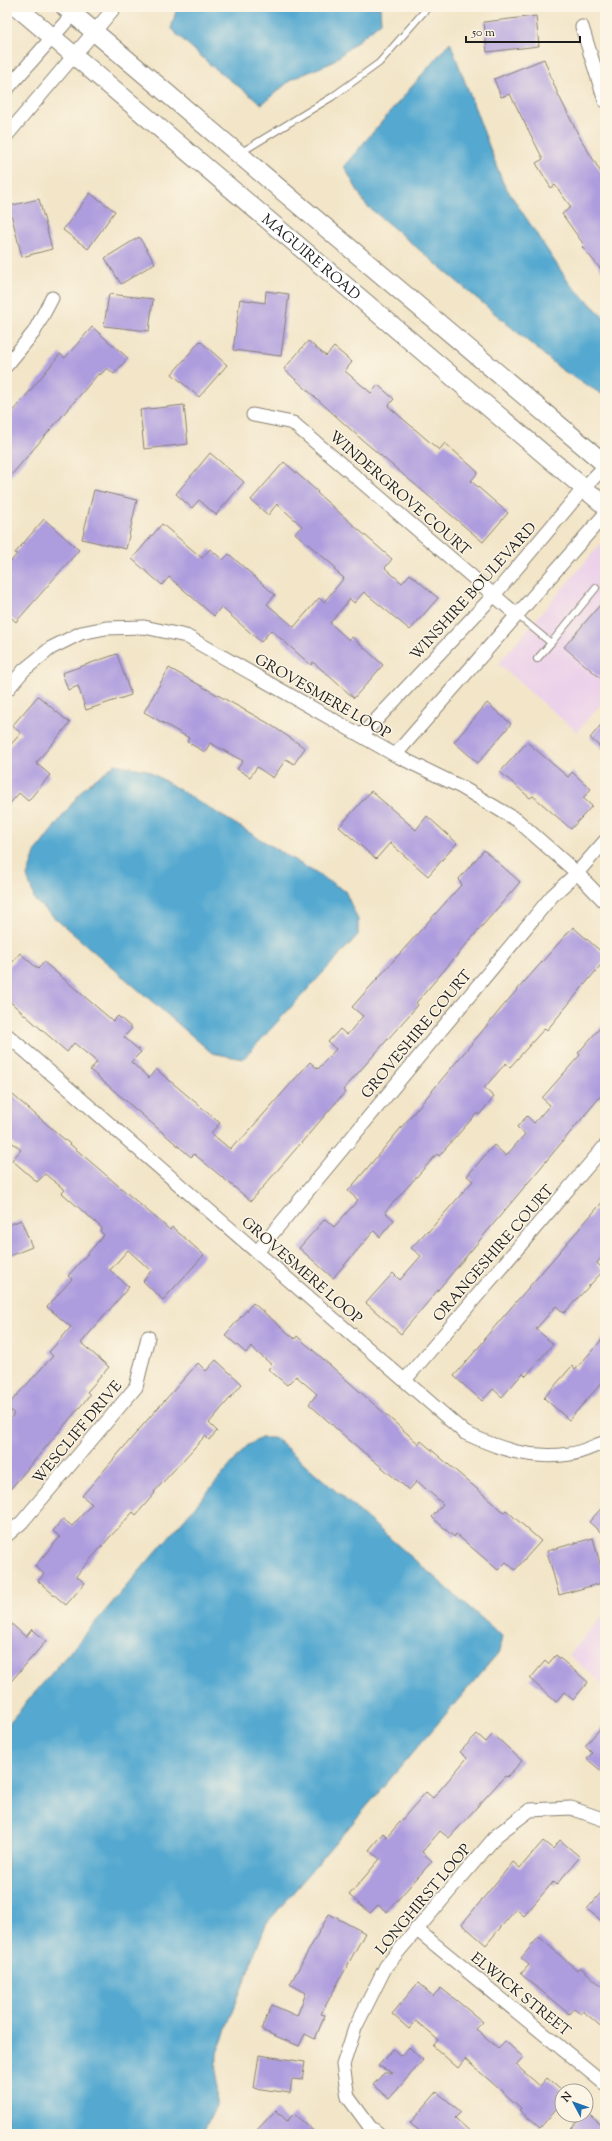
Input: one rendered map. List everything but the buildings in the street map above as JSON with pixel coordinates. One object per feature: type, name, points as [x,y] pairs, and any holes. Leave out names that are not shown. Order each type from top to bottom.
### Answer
[{"type":"main road","name":"MAGUIRE ROAD","points":[[17,7],[605,506]]},
{"type":"main road","points":[[72,9],[94,32],[605,465]]},
{"type":"street","points":[[7,135],[115,7]]},
{"type":"street","points":[[7,89],[52,37],[72,9]]},
{"type":"street","points":[[582,27],[605,101]]},
{"type":"street","points":[[7,365],[34,332],[52,298]]},
{"type":"street","name":"WINDERGROVE COURT","points":[[253,415],[293,423],[517,615]]},
{"type":"street","name":"WINSHIRE BOULEVARD","points":[[362,735],[494,595],[605,465]]},
{"type":"street","points":[[395,755],[605,514]]},
{"type":"street","name":"GROVESMERE LOOP","points":[[7,690],[24,670],[51,648],[81,633],[106,628],[144,627],[186,636],[395,755],[461,786],[517,820],[577,873],[605,902]]},
{"type":"street","name":"GROVESHIRE COURT","points":[[257,1252],[552,896],[577,873],[605,841]]},
{"type":"street","name":"GROVESMERE LOOP","points":[[7,1034],[465,1433],[497,1448],[534,1456],[571,1454],[605,1442]]},
{"type":"street","name":"ORANGESHIRE COURT","points":[[405,1380],[605,1146]]},
{"type":"street","name":"WESCLIFF DRIVE","points":[[7,1535],[22,1522],[136,1387],[148,1337]]},
{"type":"street","name":"LONGHIRST LOOP","points":[[379,2134],[370,2127],[348,2097],[343,2065],[356,2028],[386,1966],[497,1835],[530,1810],[571,1808],[605,1820]]},
{"type":"street","name":"ELWICK STREET","points":[[416,1929],[605,2084]]},
{"type":"lane","points":[[239,154],[332,96],[379,62],[428,7]]},
{"type":"lane","points":[[537,659],[596,588]]},
{"type":"lane","points":[[517,615],[551,643]]},
{"type":"shaded area","points":[[605,539],[605,699],[577,732],[498,664]]},
{"type":"shaded area","points":[[605,1613],[605,1686],[569,1655]]},
{"type":"water","points":[[177,7],[380,7],[381,22],[331,63],[292,79],[262,104],[214,68],[171,29]]},
{"type":"water","points":[[450,42],[503,183],[569,283],[605,318],[605,396],[562,370],[365,204],[344,166]]},
{"type":"water","points":[[115,764],[147,770],[345,891],[358,920],[358,935],[243,1059],[212,1053],[35,901],[27,876],[36,851],[83,789]]},
{"type":"water","points":[[261,1438],[275,1438],[502,1636],[499,1652],[266,1924],[217,2053],[216,2106],[202,2134],[7,2134],[7,1725],[247,1446]]}]
